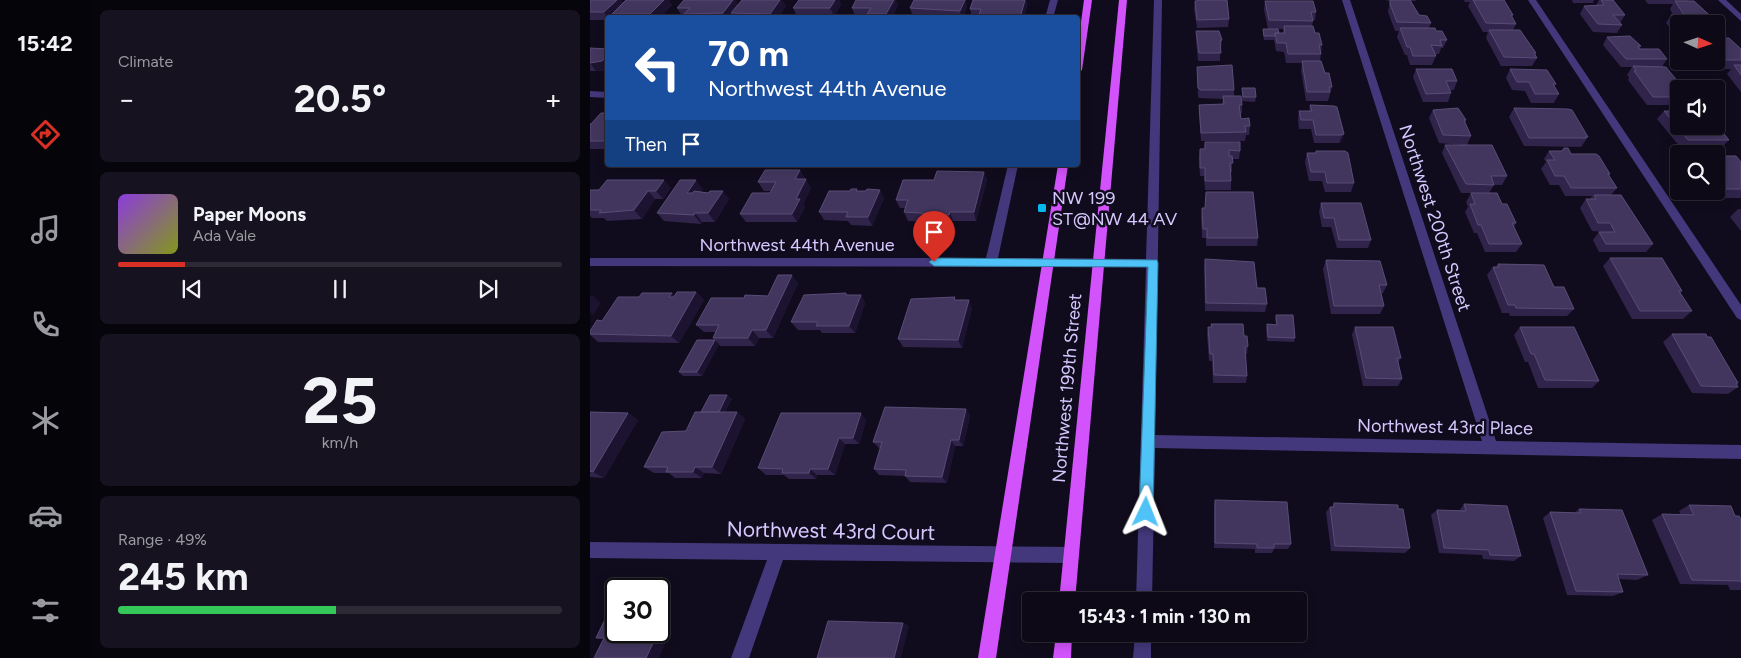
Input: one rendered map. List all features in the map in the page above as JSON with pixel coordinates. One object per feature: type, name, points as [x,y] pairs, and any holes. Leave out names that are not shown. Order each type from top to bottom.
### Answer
[{"type":"main road","points":[[1080,56],[1088,0]]},
{"type":"main road","name":"Northwest 199th Street","points":[[1068,592],[1123,0]]},
{"type":"main road","name":"Northwest 199th Street","points":[[987,658],[1063,167]]},
{"type":"main road","points":[[1062,658],[1063,642]]},
{"type":"street","points":[[1050,15],[1054,0]]},
{"type":"street","points":[[1144,592],[1158,0]]},
{"type":"street","name":"Northwest 200th Street","points":[[1346,0],[1491,446]]},
{"type":"street","points":[[1532,0],[1741,315]]},
{"type":"street","points":[[1722,0],[1741,19]]},
{"type":"street","points":[[590,94],[605,95]]},
{"type":"street","points":[[991,262],[1014,167]]},
{"type":"street","name":"Northwest 44th Avenue","points":[[590,262],[1153,263]]},
{"type":"street","name":"Northwest 43rd Place","points":[[1148,440],[1741,452]]},
{"type":"street","name":"Northwest 43rd Court","points":[[590,550],[1071,555]]},
{"type":"street","points":[[740,658],[778,552]]},
{"type":"street","points":[[1142,658],[1143,642]]},
{"type":"building","points":[[590,0],[617,0],[604,12],[590,12]]},
{"type":"building","points":[[626,0],[664,0],[650,14],[612,14]]},
{"type":"building","points":[[684,0],[733,0],[723,13],[684,14],[690,8],[677,8]]},
{"type":"building","points":[[742,0],[780,0],[770,14],[731,13]]},
{"type":"building","points":[[799,0],[835,0],[830,8],[793,8]]},
{"type":"building","points":[[856,0],[894,0],[886,14],[867,14],[871,8],[852,8]]},
{"type":"building","points":[[914,0],[965,0],[960,11],[910,8]]},
{"type":"building","points":[[973,0],[1025,0],[1021,15],[979,15],[981,9],[970,9]]},
{"type":"building","points":[[1227,0],[1229,19],[1197,20],[1195,1]]},
{"type":"building","points":[[1390,0],[1410,0],[1419,15],[1427,16],[1431,23],[1397,22]]},
{"type":"building","points":[[1473,0],[1504,0],[1516,24],[1486,23]]},
{"type":"building","points":[[1601,0],[1613,0],[1625,15],[1613,15],[1622,25],[1598,24],[1584,6],[1604,5]]},
{"type":"building","points":[[1265,1],[1313,1],[1316,12],[1311,12],[1313,21],[1269,20]]},
{"type":"building","points":[[1675,1],[1694,1],[1709,15],[1684,15]]},
{"type":"building","points":[[1284,26],[1313,26],[1315,33],[1319,33],[1322,45],[1319,45],[1321,54],[1288,54],[1286,43],[1277,43],[1275,33],[1285,33]]},
{"type":"building","points":[[1400,28],[1435,28],[1436,31],[1442,31],[1447,40],[1440,40],[1442,46],[1431,45],[1436,56],[1413,56],[1410,47],[1407,47]]},
{"type":"building","points":[[1263,29],[1278,29],[1279,33],[1275,33],[1275,36],[1264,36]]},
{"type":"building","points":[[1489,30],[1520,30],[1536,53],[1534,53],[1537,58],[1504,57]]},
{"type":"building","points":[[1196,31],[1219,31],[1222,40],[1220,41],[1221,53],[1199,53]]},
{"type":"building","points":[[1630,36],[1641,46],[1638,46],[1640,49],[1659,49],[1667,59],[1626,59],[1607,37]]},
{"type":"building","points":[[1725,38],[1729,38],[1741,49],[1741,60],[1725,60]]},
{"type":"building","points":[[590,48],[605,49],[605,58],[602,61],[590,63]]},
{"type":"building","points":[[1302,61],[1321,61],[1325,73],[1329,73],[1332,87],[1329,87],[1330,92],[1307,92]]},
{"type":"building","points":[[1232,65],[1234,90],[1201,90],[1198,88],[1197,67]]},
{"type":"building","points":[[1734,65],[1741,65],[1741,75]]},
{"type":"building","points":[[1633,66],[1666,67],[1677,80],[1670,80],[1670,97],[1653,97],[1634,71],[1636,71]]},
{"type":"building","points":[[1416,69],[1452,69],[1457,81],[1446,81],[1451,93],[1426,94]]},
{"type":"building","points":[[1510,69],[1547,70],[1556,84],[1553,84],[1559,94],[1535,94],[1529,82],[1517,82]]},
{"type":"building","points":[[1242,88],[1255,88],[1256,97],[1243,97]]},
{"type":"building","points":[[1223,96],[1241,96],[1242,105],[1239,105],[1241,119],[1249,118],[1250,126],[1245,126],[1246,132],[1201,133],[1199,105],[1224,104]]},
{"type":"building","points":[[1310,105],[1337,107],[1344,134],[1316,135],[1313,120],[1301,120],[1299,111],[1312,111]]},
{"type":"building","points":[[1458,108],[1466,120],[1464,120],[1471,136],[1443,135],[1433,110]]},
{"type":"building","points":[[1514,108],[1572,110],[1588,137],[1529,138]]},
{"type":"building","points":[[1664,111],[1670,111],[1670,118]]},
{"type":"building","points":[[601,113],[605,113],[605,141],[590,141],[591,124]]},
{"type":"building","points":[[1684,135],[1725,135],[1729,140],[1688,140]]},
{"type":"building","points":[[1205,142],[1240,142],[1240,151],[1229,150],[1229,156],[1232,156],[1233,163],[1230,163],[1231,181],[1205,181],[1205,168],[1200,168],[1200,149],[1205,149]]},
{"type":"building","points":[[1445,145],[1492,145],[1507,176],[1491,176],[1494,185],[1466,184]]},
{"type":"building","points":[[1564,148],[1568,148],[1571,154],[1596,154],[1599,156],[1617,188],[1571,188],[1564,176],[1555,176],[1547,160],[1555,160],[1549,151],[1562,151]]},
{"type":"building","points":[[1316,151],[1345,151],[1348,153],[1354,183],[1327,183],[1325,172],[1311,172],[1307,153],[1316,153]]},
{"type":"building","points":[[1725,156],[1736,156],[1741,162],[1741,189],[1726,189]]},
{"type":"building","points":[[765,170],[800,170],[795,179],[806,179],[796,199],[800,199],[792,214],[740,214],[752,193],[770,193],[776,182],[758,182]]},
{"type":"building","points":[[937,171],[984,172],[974,212],[950,212],[949,215],[904,212],[908,200],[896,200],[903,180],[934,180]]},
{"type":"building","points":[[607,180],[664,180],[656,191],[648,191],[634,210],[599,213],[601,210],[590,210],[590,190],[599,190]]},
{"type":"building","points":[[680,180],[696,180],[687,193],[693,193],[694,191],[708,193],[710,191],[723,191],[708,213],[695,213],[694,215],[657,213]]},
{"type":"building","points":[[851,189],[857,189],[856,191],[866,191],[867,189],[880,190],[868,217],[846,217],[848,212],[819,212],[829,191],[850,191]]},
{"type":"building","points":[[1206,192],[1253,192],[1258,238],[1207,238],[1207,229],[1203,229],[1202,208],[1205,208]]},
{"type":"building","points":[[1471,193],[1497,193],[1502,204],[1507,204],[1516,223],[1512,223],[1522,244],[1489,244],[1481,225],[1478,225],[1470,204],[1475,204]]},
{"type":"building","points":[[1594,195],[1621,195],[1653,244],[1606,244],[1599,232],[1615,232],[1610,223],[1598,223],[1586,199],[1596,199]]},
{"type":"building","points":[[1321,203],[1361,203],[1371,240],[1339,240],[1334,218],[1324,218]]},
{"type":"building","points":[[1610,258],[1662,258],[1692,311],[1640,311]]},
{"type":"building","points":[[1205,259],[1254,262],[1257,288],[1265,288],[1267,304],[1206,303]]},
{"type":"building","points":[[1326,260],[1380,261],[1387,285],[1379,285],[1384,306],[1334,306]]},
{"type":"building","points":[[1498,264],[1544,265],[1554,287],[1564,287],[1574,309],[1516,308],[1515,305],[1508,305],[1493,267],[1499,267]]},
{"type":"building","points":[[778,275],[792,275],[766,330],[752,330],[748,338],[713,338],[719,325],[696,325],[711,298],[744,298],[745,295],[768,296]]},
{"type":"building","points":[[677,292],[696,292],[671,336],[590,334],[597,320],[602,321],[618,297],[639,297],[642,293],[672,293],[669,297],[674,297]]},
{"type":"building","points":[[846,293],[846,295],[861,295],[849,326],[816,326],[818,322],[791,322],[804,295]]},
{"type":"building","points":[[955,297],[954,300],[969,300],[958,340],[898,339],[911,299]]},
{"type":"building","points":[[1276,315],[1293,315],[1295,338],[1268,337],[1267,324],[1277,325]]},
{"type":"building","points":[[1211,324],[1243,324],[1244,336],[1247,336],[1248,346],[1245,347],[1247,376],[1214,375],[1213,354],[1210,354],[1208,327],[1212,327]]},
{"type":"building","points":[[1355,327],[1393,327],[1401,358],[1397,358],[1402,379],[1366,378]]},
{"type":"building","points":[[1520,327],[1574,327],[1599,381],[1545,380],[1534,354],[1531,354]]},
{"type":"building","points":[[1672,334],[1706,334],[1707,337],[1711,337],[1738,383],[1736,383],[1738,387],[1701,386]]},
{"type":"building","points":[[697,340],[715,340],[697,372],[679,372]]},
{"type":"building","points":[[710,395],[727,395],[719,412],[701,412]]},
{"type":"building","points":[[885,407],[966,409],[959,440],[951,440],[942,477],[905,476],[906,470],[874,469],[882,442],[873,442]]},
{"type":"building","points":[[590,412],[628,413],[593,472],[590,471]]},
{"type":"building","points":[[695,412],[737,412],[712,467],[695,467],[693,472],[666,472],[668,467],[644,467],[662,432],[686,431]]},
{"type":"building","points":[[781,413],[861,413],[853,438],[839,438],[828,469],[810,469],[809,473],[782,473],[783,469],[758,468]]},
{"type":"building","points":[[1215,500],[1287,502],[1291,544],[1274,544],[1274,548],[1257,548],[1257,544],[1215,543]]},
{"type":"building","points":[[1334,503],[1398,505],[1398,509],[1403,509],[1410,548],[1335,546],[1330,507],[1334,507]]},
{"type":"building","points":[[1464,504],[1507,506],[1521,556],[1490,555],[1489,550],[1444,548],[1437,510],[1466,511]]},
{"type":"building","points":[[1689,505],[1731,506],[1735,516],[1739,516],[1741,519],[1741,582],[1692,580],[1662,514],[1694,515]]},
{"type":"building","points":[[1579,509],[1622,510],[1648,575],[1617,574],[1623,592],[1576,591],[1550,512],[1581,513]]},
{"type":"building","points":[[605,619],[605,643],[653,643],[646,658],[594,658],[604,638],[596,638]]},
{"type":"building","points":[[828,621],[903,623],[894,658],[817,658]]},
{"type":"place","name":"NW 199 ST@NW 44 AV","points":[[1042,208]]},
{"type":"route","points":[[934,262],[1153,263],[1146,512]]}]
